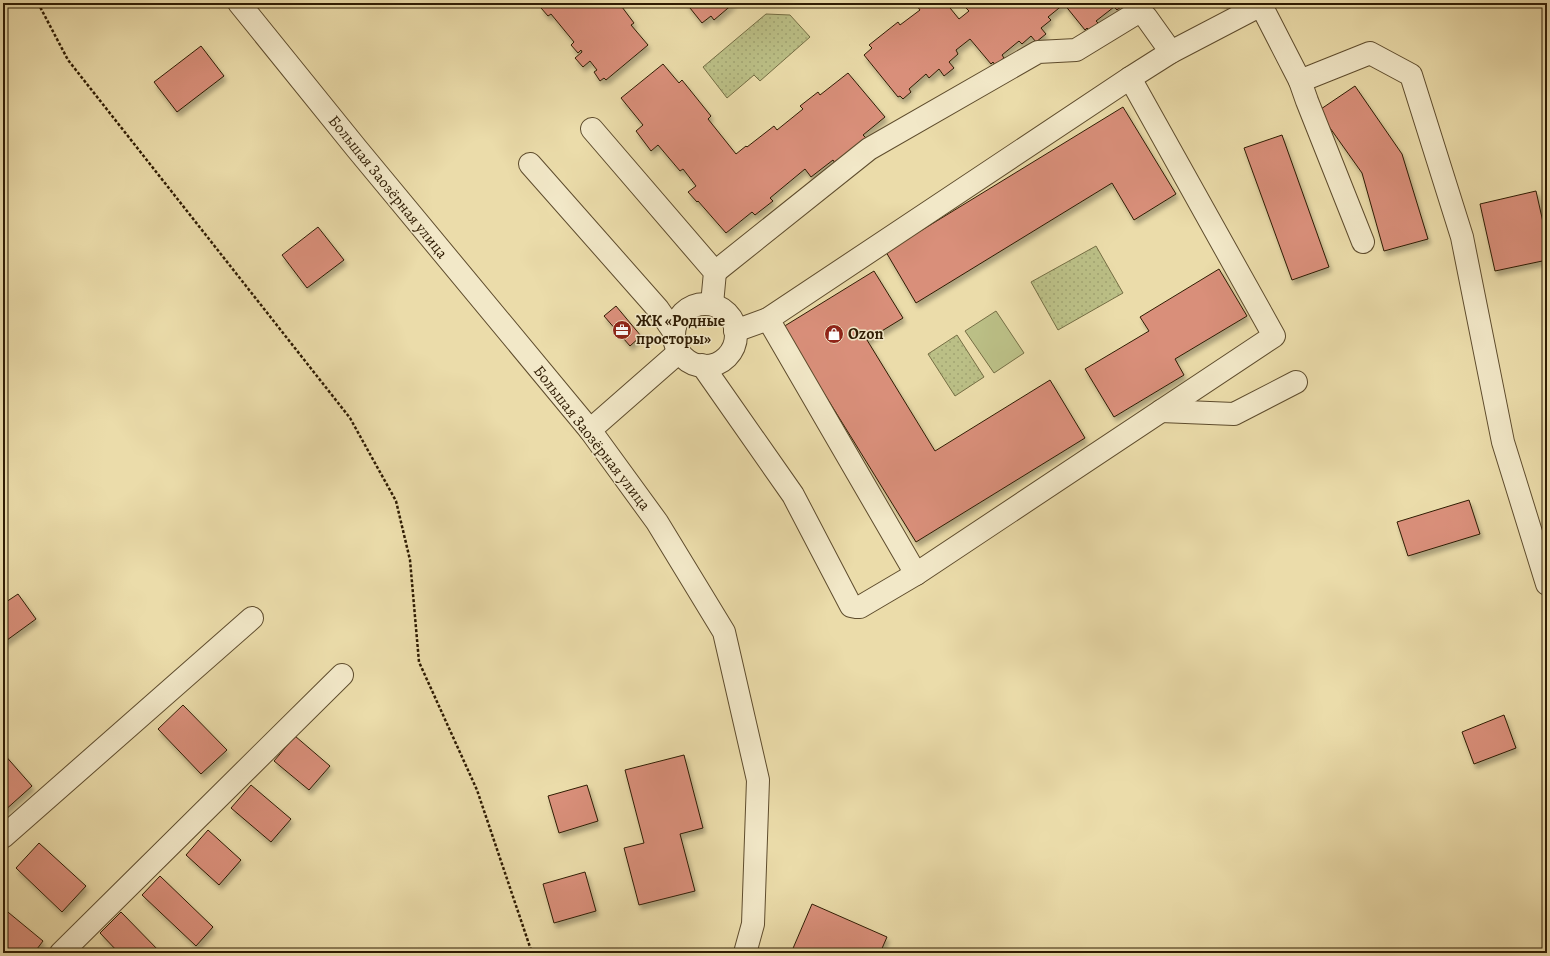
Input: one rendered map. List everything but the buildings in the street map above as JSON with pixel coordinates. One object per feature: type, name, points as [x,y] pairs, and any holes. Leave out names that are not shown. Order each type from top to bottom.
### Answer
[{"type":"street","name":"Большая Заозёрная улица","points":[[239,3],[357,149],[590,430],[657,522],[724,632],[758,780],[753,924],[745,953]]},
{"type":"street","points":[[735,331],[768,319],[1130,78],[1171,52],[1261,4],[1300,81],[1306,101],[1364,242]]},
{"type":"street","points":[[712,304],[715,272],[869,149],[1038,52],[1076,50],[1135,14],[1141,12],[1171,52]]},
{"type":"street","points":[[1300,81],[1370,52],[1411,75],[1462,237],[1503,442],[1547,584]]},
{"type":"street","points":[[702,365],[793,495],[851,606],[860,607],[916,574],[1274,336],[1130,78]]},
{"type":"street","points":[[592,129],[715,272]]},
{"type":"street","points":[[530,164],[658,309],[677,342],[687,360],[702,365],[715,364],[724,360],[731,353],[735,344],[734,324],[729,315],[722,308],[712,304],[702,304],[687,310],[677,322],[677,342],[590,430]]},
{"type":"street","points":[[768,319],[916,574]]},
{"type":"street","points":[[1161,411],[1234,414],[1296,382]]},
{"type":"street","points":[[3,837],[252,618]]},
{"type":"street","points":[[61,953],[342,675]]},
{"type":"path","points":[[38,3],[68,60],[350,418],[396,501],[410,560],[419,662],[477,790],[532,953]]},
{"type":"green space","points":[[766,14],[790,15],[810,37],[760,81],[754,75],[727,98],[703,67]]},
{"type":"green space","points":[[1096,246],[1123,293],[1058,330],[1031,282]]},
{"type":"green space","points":[[996,311],[1024,353],[994,373],[965,331]]},
{"type":"green space","points":[[957,335],[984,377],[955,396],[928,354]]},
{"type":"place","name":"ЖК «Родные просторы»","points":[[622,330]]},
{"type":"place","name":"Ozon","points":[[834,334]]}]
